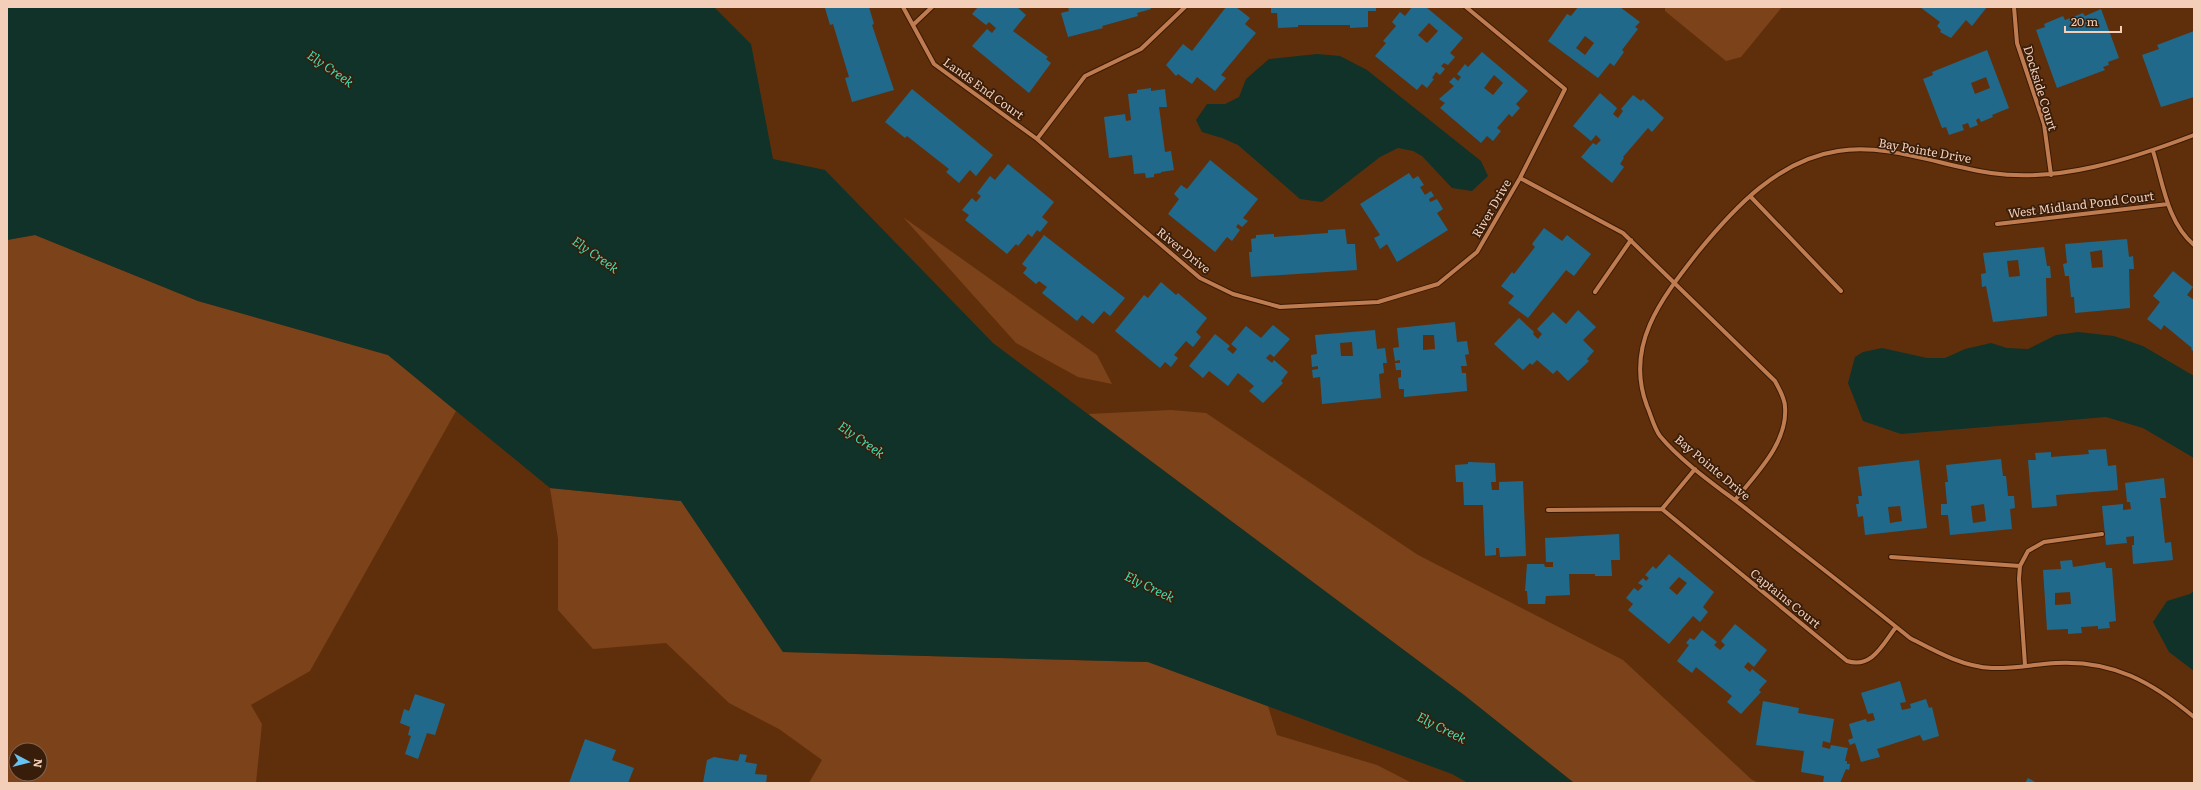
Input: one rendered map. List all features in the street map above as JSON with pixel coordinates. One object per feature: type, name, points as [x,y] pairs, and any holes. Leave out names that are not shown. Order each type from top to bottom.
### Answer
[{"type":"street","name":"Lands End Court","points":[[903,7],[934,64],[1036,139]]},
{"type":"street","points":[[913,25],[932,7]]},
{"type":"street","points":[[1036,139],[1085,76],[1141,49],[1185,7]]},
{"type":"street","name":"River Drive","points":[[1036,139],[1200,278],[1233,294],[1280,308],[1378,302],[1438,284],[1477,252],[1520,178],[1565,89],[1466,7]]},
{"type":"street","name":"Dockside Court","points":[[2014,7],[2017,43],[2044,124],[2051,176]]},
{"type":"street","name":"Bay Pointe Drive","points":[[2194,135],[2153,151],[2051,176],[1992,174],[1881,151],[1838,151],[1800,162],[1758,188],[1723,222],[1674,282],[1648,326],[1641,349],[1640,373],[1642,392],[1658,434],[1695,469],[1910,638],[1935,652],[1964,662],[1992,668],[2080,662],[2114,670],[2141,679],[2177,703],[2194,717]]},
{"type":"street","name":"West Midland Pond Court","points":[[2153,151],[2173,219],[2187,239],[2194,245]]},
{"type":"street","name":"River Drive","points":[[1520,178],[1623,233],[1775,381],[1784,401],[1785,408],[1782,431],[1767,461],[1735,500]]},
{"type":"street","points":[[1750,196],[1841,291]]},
{"type":"street","name":"West Midland Pond Court","points":[[1997,224],[2168,204]]},
{"type":"street","points":[[1594,292],[1631,240]]},
{"type":"street","points":[[1548,510],[1662,509],[1695,469]]},
{"type":"street","name":"Captains Court","points":[[1662,509],[1847,660],[1858,664],[1867,661],[1877,652],[1896,627]]},
{"type":"street","points":[[2025,665],[2019,579],[2020,566],[2028,551],[2044,542],[2102,534]]},
{"type":"street","points":[[1891,557],[2020,566]]},
{"type":"shaded area","points":[[1665,7],[1782,7],[1741,57],[1726,61],[1665,11]]},
{"type":"shaded area","points":[[903,217],[1097,355],[1112,384],[1078,377],[1016,343]]},
{"type":"shaded area","points":[[35,235],[198,301],[388,355],[456,411],[310,671],[251,705],[262,724],[256,783],[7,783],[7,240]]},
{"type":"shaded area","points":[[1171,410],[1206,413],[1418,555],[1623,660],[1751,779],[1758,783],[1574,783],[1464,695],[1088,414]]},
{"type":"shaded area","points":[[550,488],[681,501],[783,652],[1148,662],[1268,706],[1277,735],[1377,765],[1412,783],[809,783],[822,760],[779,729],[729,703],[666,643],[593,649],[558,610],[558,539]]},
{"type":"water","name":"Ely Creek","points":[[7,7],[714,7],[751,44],[773,159],[825,170],[993,343],[1464,695],[1574,783],[1468,783],[1452,774],[1148,662],[783,652],[681,501],[550,488],[388,355],[198,301],[35,235],[7,240]]},
{"type":"water","points":[[1317,54],[1340,56],[1367,70],[1481,161],[1488,176],[1472,191],[1452,188],[1422,156],[1413,151],[1398,148],[1380,157],[1322,202],[1300,199],[1238,145],[1202,132],[1196,120],[1207,104],[1225,104],[1239,97],[1246,79],[1269,59]]},
{"type":"water","points":[[2078,332],[2114,336],[2143,346],[2194,376],[2194,458],[2143,428],[2106,417],[1901,434],[1863,421],[1848,383],[1855,357],[1863,352],[1882,348],[1927,358],[1945,358],[1965,349],[1991,343],[2007,348],[2028,349],[2056,335]]},
{"type":"water","points":[[2194,591],[2194,671],[2169,652],[2153,622],[2167,601],[2190,594]]},
{"type":"building","points":[[869,7],[874,24],[872,25],[894,90],[852,102],[845,78],[849,77],[833,24],[830,25],[825,8]]},
{"type":"building","points":[[978,7],[1017,7],[1026,15],[1013,31],[1048,57],[1046,59],[1051,63],[1029,93],[972,46],[987,29],[992,33],[996,28],[989,22],[986,25],[972,14]]},
{"type":"building","points":[[1068,7],[1150,7],[1151,9],[1137,13],[1138,16],[1102,26],[1103,28],[1068,37],[1061,13],[1069,11]]},
{"type":"building","points":[[1226,7],[1236,7],[1250,18],[1245,24],[1256,33],[1221,75],[1226,78],[1215,91],[1197,77],[1192,84],[1178,74],[1176,76],[1166,65],[1183,44],[1192,51]]},
{"type":"building","points":[[1271,7],[1376,7],[1376,11],[1368,11],[1368,27],[1350,28],[1350,25],[1298,25],[1298,27],[1278,28],[1277,13],[1271,13]]},
{"type":"building","points":[[1412,7],[1426,7],[1463,38],[1450,53],[1455,57],[1448,65],[1444,63],[1441,66],[1445,69],[1440,75],[1436,72],[1432,78],[1434,79],[1427,88],[1422,84],[1417,90],[1375,56],[1386,43],[1383,41],[1396,26],[1392,22],[1400,12],[1405,16]],"holes":[[[1429,23],[1438,31],[1427,43],[1418,35]]]},
{"type":"building","points":[[1578,7],[1620,7],[1640,22],[1635,27],[1638,29],[1622,50],[1624,52],[1614,66],[1610,63],[1598,78],[1548,41],[1567,14],[1571,16]],"holes":[[[1585,36],[1594,43],[1585,55],[1576,48]]]},
{"type":"building","points":[[1920,7],[1987,7],[1972,26],[1966,20],[1951,38],[1940,32],[1941,30],[1937,26],[1940,22]]},
{"type":"building","points":[[2101,9],[2119,58],[2108,62],[2109,65],[2103,67],[2105,70],[2057,88],[2036,30],[2045,27],[2044,24],[2063,16],[2065,20],[2083,13],[2085,16]]},
{"type":"building","points":[[2194,31],[2194,97],[2161,107],[2142,55],[2159,49],[2157,45]]},
{"type":"building","points":[[1987,50],[2009,108],[1992,115],[1993,117],[1981,122],[1979,118],[1976,120],[1978,125],[1970,128],[1968,123],[1962,125],[1964,130],[1949,135],[1946,127],[1942,128],[1923,79],[1933,75],[1932,72]],"holes":[[[1986,77],[1990,88],[1975,94],[1971,83]]]},
{"type":"building","points":[[1482,52],[1528,91],[1516,104],[1520,108],[1512,117],[1509,114],[1497,128],[1501,131],[1493,141],[1487,136],[1481,143],[1440,108],[1445,103],[1439,99],[1454,86],[1449,82],[1454,77],[1458,81],[1461,77],[1457,74],[1465,64],[1468,67]],"holes":[[[1494,75],[1503,83],[1493,95],[1484,88]]]},
{"type":"building","points":[[1151,88],[1151,91],[1165,89],[1167,107],[1159,107],[1165,152],[1171,151],[1174,170],[1154,174],[1154,177],[1146,178],[1145,173],[1134,174],[1132,155],[1109,158],[1104,117],[1125,114],[1126,121],[1131,120],[1128,94],[1137,93],[1137,90]]},
{"type":"building","points":[[912,89],[993,155],[976,176],[970,170],[959,183],[946,172],[949,169],[907,136],[905,138],[885,122]]},
{"type":"building","points":[[1600,93],[1617,108],[1613,114],[1618,118],[1623,111],[1621,109],[1633,95],[1641,101],[1643,99],[1664,118],[1652,132],[1648,128],[1623,157],[1624,158],[1620,164],[1624,167],[1612,183],[1581,157],[1593,143],[1596,145],[1601,140],[1596,135],[1591,141],[1573,126]]},
{"type":"building","points":[[1210,160],[1258,199],[1243,218],[1248,221],[1242,227],[1238,224],[1236,227],[1240,230],[1232,241],[1227,237],[1215,252],[1168,214],[1179,199],[1174,194],[1181,185],[1187,189]]},
{"type":"building","points":[[1008,164],[1054,202],[1042,217],[1048,222],[1040,232],[1037,230],[1032,237],[1028,234],[1018,246],[1016,244],[1007,254],[965,220],[969,215],[962,210],[972,198],[976,202],[981,196],[977,193],[990,176],[995,180]]},
{"type":"building","points":[[1409,173],[1413,179],[1418,176],[1424,185],[1420,187],[1425,195],[1431,191],[1434,196],[1429,199],[1430,202],[1437,199],[1443,209],[1437,213],[1448,230],[1397,262],[1387,244],[1380,249],[1374,238],[1380,235],[1360,204]]},
{"type":"building","points":[[1544,228],[1562,241],[1567,235],[1591,254],[1574,276],[1566,270],[1528,318],[1508,303],[1514,296],[1501,286],[1512,272],[1514,274],[1535,247],[1532,244]]},
{"type":"building","points":[[1345,229],[1347,244],[1355,244],[1357,270],[1251,277],[1249,252],[1252,252],[1251,239],[1256,238],[1256,235],[1274,234],[1274,237],[1328,233],[1328,230]]},
{"type":"building","points":[[1044,235],[1125,298],[1110,316],[1104,311],[1093,324],[1082,315],[1077,321],[1042,293],[1047,287],[1039,281],[1036,284],[1023,273],[1027,268],[1022,264]]},
{"type":"building","points":[[2127,239],[2129,257],[2133,256],[2134,269],[2129,269],[2130,308],[2075,313],[2074,297],[2071,297],[2069,276],[2065,276],[2063,264],[2067,263],[2065,244]],"holes":[[[2102,250],[2103,267],[2092,268],[2090,252]]]},
{"type":"building","points":[[2044,247],[2047,266],[2050,266],[2051,278],[2046,278],[2047,316],[1993,322],[1986,286],[1982,287],[1981,274],[1986,273],[1983,253]],"holes":[[[2018,260],[2020,276],[2009,277],[2007,261]]]},
{"type":"building","points":[[2173,271],[2193,287],[2187,295],[2194,300],[2194,352],[2191,349],[2192,348],[2164,325],[2161,330],[2147,319],[2160,302],[2153,296]]},
{"type":"building","points":[[1161,282],[1176,295],[1178,293],[1207,318],[1196,332],[1201,337],[1193,347],[1186,341],[1174,355],[1178,358],[1171,367],[1165,362],[1160,368],[1115,331],[1144,295],[1148,298]]},
{"type":"building","points":[[1578,310],[1596,327],[1583,340],[1594,351],[1587,359],[1589,361],[1568,381],[1557,370],[1553,374],[1537,360],[1532,365],[1530,363],[1523,370],[1494,344],[1519,318],[1534,332],[1533,334],[1538,339],[1542,334],[1537,329],[1553,312],[1566,324]]},
{"type":"building","points":[[1455,322],[1457,342],[1467,341],[1469,354],[1465,355],[1467,366],[1461,366],[1462,373],[1466,373],[1467,391],[1404,397],[1404,389],[1399,389],[1398,378],[1401,377],[1401,370],[1396,370],[1395,363],[1400,363],[1400,360],[1395,361],[1393,348],[1399,347],[1397,328]],"holes":[[[1423,335],[1434,335],[1435,349],[1423,350]]]},
{"type":"building","points":[[1273,325],[1290,339],[1274,357],[1270,354],[1266,358],[1272,363],[1274,360],[1288,372],[1281,381],[1283,383],[1263,403],[1249,391],[1254,386],[1238,373],[1228,386],[1209,371],[1203,378],[1189,366],[1215,334],[1230,346],[1227,349],[1233,354],[1237,349],[1231,344],[1246,326],[1261,338]]},
{"type":"building","points":[[1375,330],[1377,349],[1385,348],[1387,363],[1383,363],[1384,373],[1379,374],[1381,398],[1322,404],[1320,377],[1313,378],[1312,370],[1318,369],[1318,366],[1312,367],[1311,355],[1317,354],[1315,335]],"holes":[[[1352,342],[1353,356],[1341,356],[1340,343]]]},
{"type":"building","points":[[2106,449],[2108,466],[2116,465],[2118,490],[2056,495],[2057,506],[2032,508],[2028,460],[2036,460],[2035,453],[2051,452],[2051,457],[2089,454],[2088,450]]},
{"type":"building","points":[[2001,459],[2003,476],[2006,476],[2008,496],[2014,496],[2015,508],[2010,509],[2012,529],[1950,535],[1948,515],[1941,515],[1941,504],[1947,504],[1945,482],[1948,482],[1946,465]],"holes":[[[1984,504],[1986,521],[1973,523],[1971,506]]]},
{"type":"building","points":[[1919,460],[1927,528],[1865,535],[1863,516],[1858,517],[1856,504],[1859,504],[1858,496],[1862,496],[1858,467]],"holes":[[[1900,506],[1902,521],[1890,523],[1888,507]]]},
{"type":"building","points":[[1468,462],[1495,463],[1496,482],[1491,482],[1492,490],[1499,490],[1499,482],[1523,481],[1526,556],[1500,557],[1499,548],[1496,548],[1496,555],[1485,556],[1483,505],[1464,505],[1463,482],[1456,482],[1455,465],[1468,464]]},
{"type":"building","points":[[2164,478],[2166,498],[2160,498],[2165,543],[2171,542],[2173,560],[2133,564],[2132,545],[2134,545],[2134,536],[2126,537],[2127,543],[2106,545],[2102,506],[2123,504],[2123,510],[2131,509],[2130,502],[2127,502],[2125,483]]},
{"type":"building","points":[[1619,534],[1620,560],[1611,560],[1612,576],[1595,576],[1595,574],[1569,574],[1570,595],[1546,596],[1545,604],[1528,604],[1527,591],[1525,591],[1527,564],[1544,564],[1545,567],[1553,567],[1553,562],[1546,562],[1545,538]]},
{"type":"building","points":[[1669,554],[1714,592],[1703,607],[1708,612],[1700,622],[1693,616],[1669,644],[1628,610],[1633,604],[1626,598],[1634,588],[1638,591],[1643,586],[1638,583],[1643,578],[1646,581],[1649,578],[1645,575],[1653,566],[1656,569]],"holes":[[[1679,577],[1687,583],[1677,595],[1669,588]]]},
{"type":"building","points":[[2072,560],[2073,567],[2105,562],[2106,568],[2112,568],[2116,621],[2109,622],[2110,628],[2098,629],[2098,626],[2081,627],[2082,633],[2068,634],[2068,629],[2047,630],[2043,570],[2061,569],[2060,561]],"holes":[[[2070,592],[2071,604],[2055,605],[2055,593]]]},
{"type":"building","points":[[1735,624],[1767,650],[1754,667],[1748,662],[1744,667],[1750,672],[1752,669],[1767,681],[1759,690],[1761,692],[1741,714],[1727,702],[1732,696],[1696,667],[1692,673],[1677,661],[1689,645],[1686,643],[1690,638],[1694,640],[1702,630],[1717,642],[1714,645],[1720,650],[1725,645],[1721,641]]},
{"type":"building","points":[[1900,681],[1906,702],[1900,703],[1902,710],[1911,708],[1910,704],[1926,699],[1929,708],[1932,707],[1939,736],[1923,741],[1920,735],[1877,749],[1880,757],[1861,762],[1855,743],[1850,745],[1848,740],[1853,738],[1849,724],[1866,719],[1867,722],[1875,720],[1873,713],[1868,714],[1861,693]]},
{"type":"building","points":[[415,694],[445,704],[435,735],[427,733],[418,759],[405,754],[411,736],[408,735],[410,727],[400,723],[404,709],[409,711]]},
{"type":"building","points":[[1763,701],[1799,708],[1798,713],[1834,719],[1830,743],[1823,741],[1822,747],[1830,749],[1831,745],[1848,748],[1845,761],[1847,761],[1847,764],[1850,764],[1849,770],[1846,769],[1840,783],[1823,783],[1824,776],[1801,772],[1804,751],[1756,745]]},
{"type":"building","points":[[585,739],[616,750],[612,760],[634,768],[628,783],[569,783]]},
{"type":"building","points":[[740,754],[747,755],[745,762],[757,764],[755,774],[767,775],[766,783],[703,783],[707,760],[714,757],[738,761]]},
{"type":"building","points":[[2028,778],[2037,783],[2025,783]]}]
